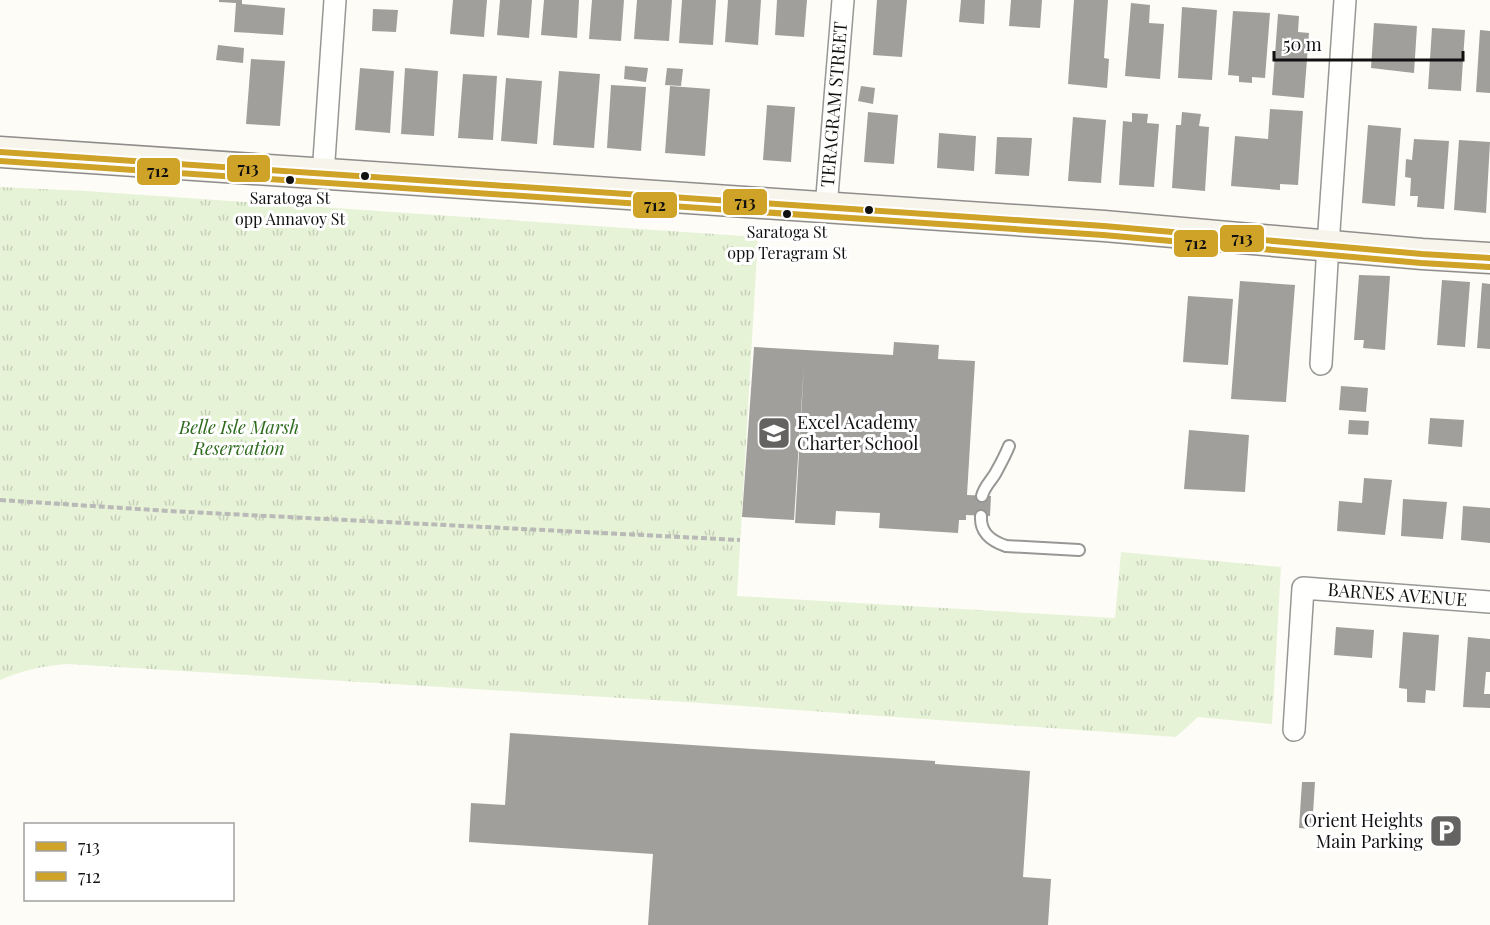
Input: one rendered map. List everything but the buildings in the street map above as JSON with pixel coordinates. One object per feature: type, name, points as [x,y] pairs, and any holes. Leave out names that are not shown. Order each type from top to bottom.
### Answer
[{"type":"main road","points":[[0,152],[1104,226],[1490,258]]},
{"type":"street","points":[[323,175],[335,0]]},
{"type":"street","name":"TERAGRAM STREET","points":[[826,208],[843,0]]},
{"type":"street","points":[[1322,364],[1345,0]]},
{"type":"street","name":"BARNES AVENUE","points":[[1296,733],[1304,588],[1490,602]]},
{"type":"lane","points":[[982,496],[986,485],[1002,463],[1009,446]]},
{"type":"lane","points":[[981,516],[983,530],[988,538],[1005,546],[1079,550]]},
{"type":"path","points":[[0,500],[169,511],[740,540]]},
{"type":"green space","name":"Belle Isle Marsh Reservation","points":[[0,187],[758,237],[737,596],[1115,618],[1121,552],[1281,567],[1272,724],[1198,717],[1176,737],[686,702],[68,664],[33,669],[0,680]]},
{"type":"transit line","name":"713","points":[[0,152],[1104,226],[1490,258]]},
{"type":"transit line","name":"712","points":[[0,161],[1103,235],[1489,267]]},
{"type":"place","name":"Saratoga St opp Annavoy St","points":[[290,180]]},
{"type":"place","name":"Saratoga St opp Teragram St","points":[[787,214]]},
{"type":"place","name":"Excel Academy Charter School","points":[[774,433]]},
{"type":"place","name":"Orient Heights Main Parking","points":[[1446,831]]}]
